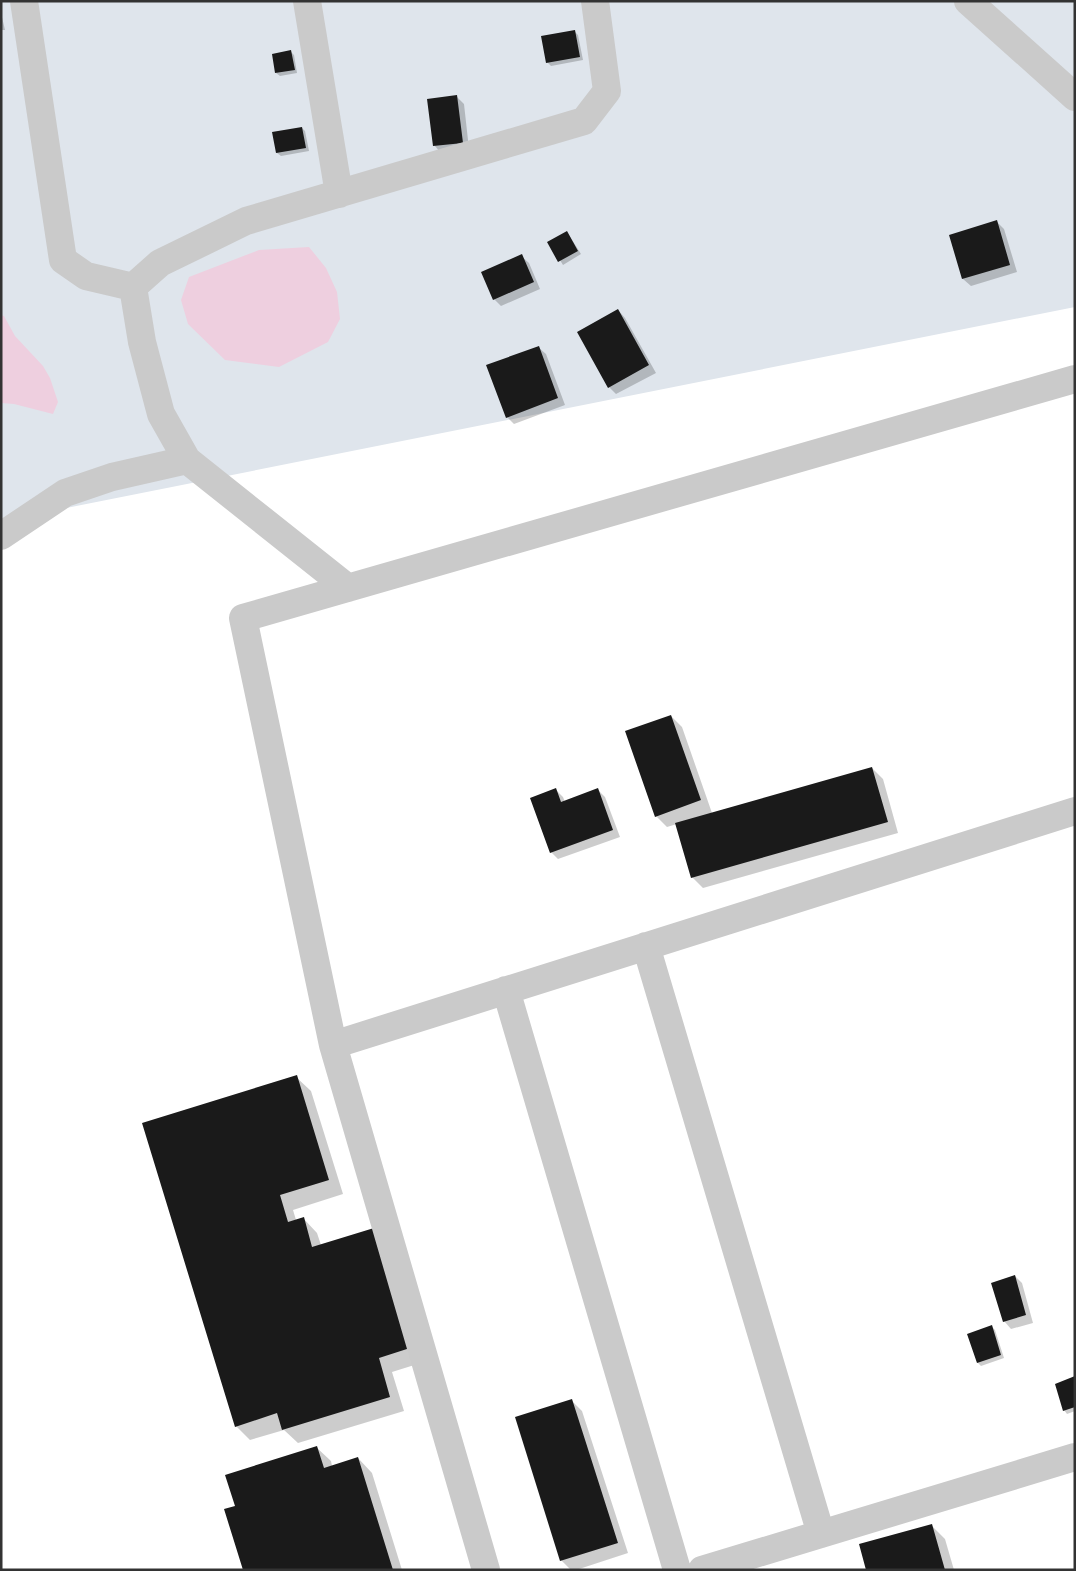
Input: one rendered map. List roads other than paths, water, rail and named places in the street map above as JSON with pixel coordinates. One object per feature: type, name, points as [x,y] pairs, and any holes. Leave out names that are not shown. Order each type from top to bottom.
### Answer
[{"type":"street","points":[[24,1],[63,260],[86,276],[133,287]]},
{"type":"street","points":[[307,1],[339,194]]},
{"type":"street","points":[[133,287],[160,263],[246,222],[584,121],[607,91],[595,1]]},
{"type":"street","points":[[968,1],[1075,97]]},
{"type":"street","points":[[133,287],[142,342],[161,414],[187,460],[348,588]]},
{"type":"street","points":[[486,1570],[333,1045],[243,618],[1075,379]]},
{"type":"street","points":[[1,536],[65,492],[112,477],[187,460]]},
{"type":"street","points":[[333,1045],[1075,811]]},
{"type":"street","points":[[646,946],[821,1534]]},
{"type":"street","points":[[506,990],[677,1570]]},
{"type":"street","points":[[702,1570],[1075,1457]]}]
